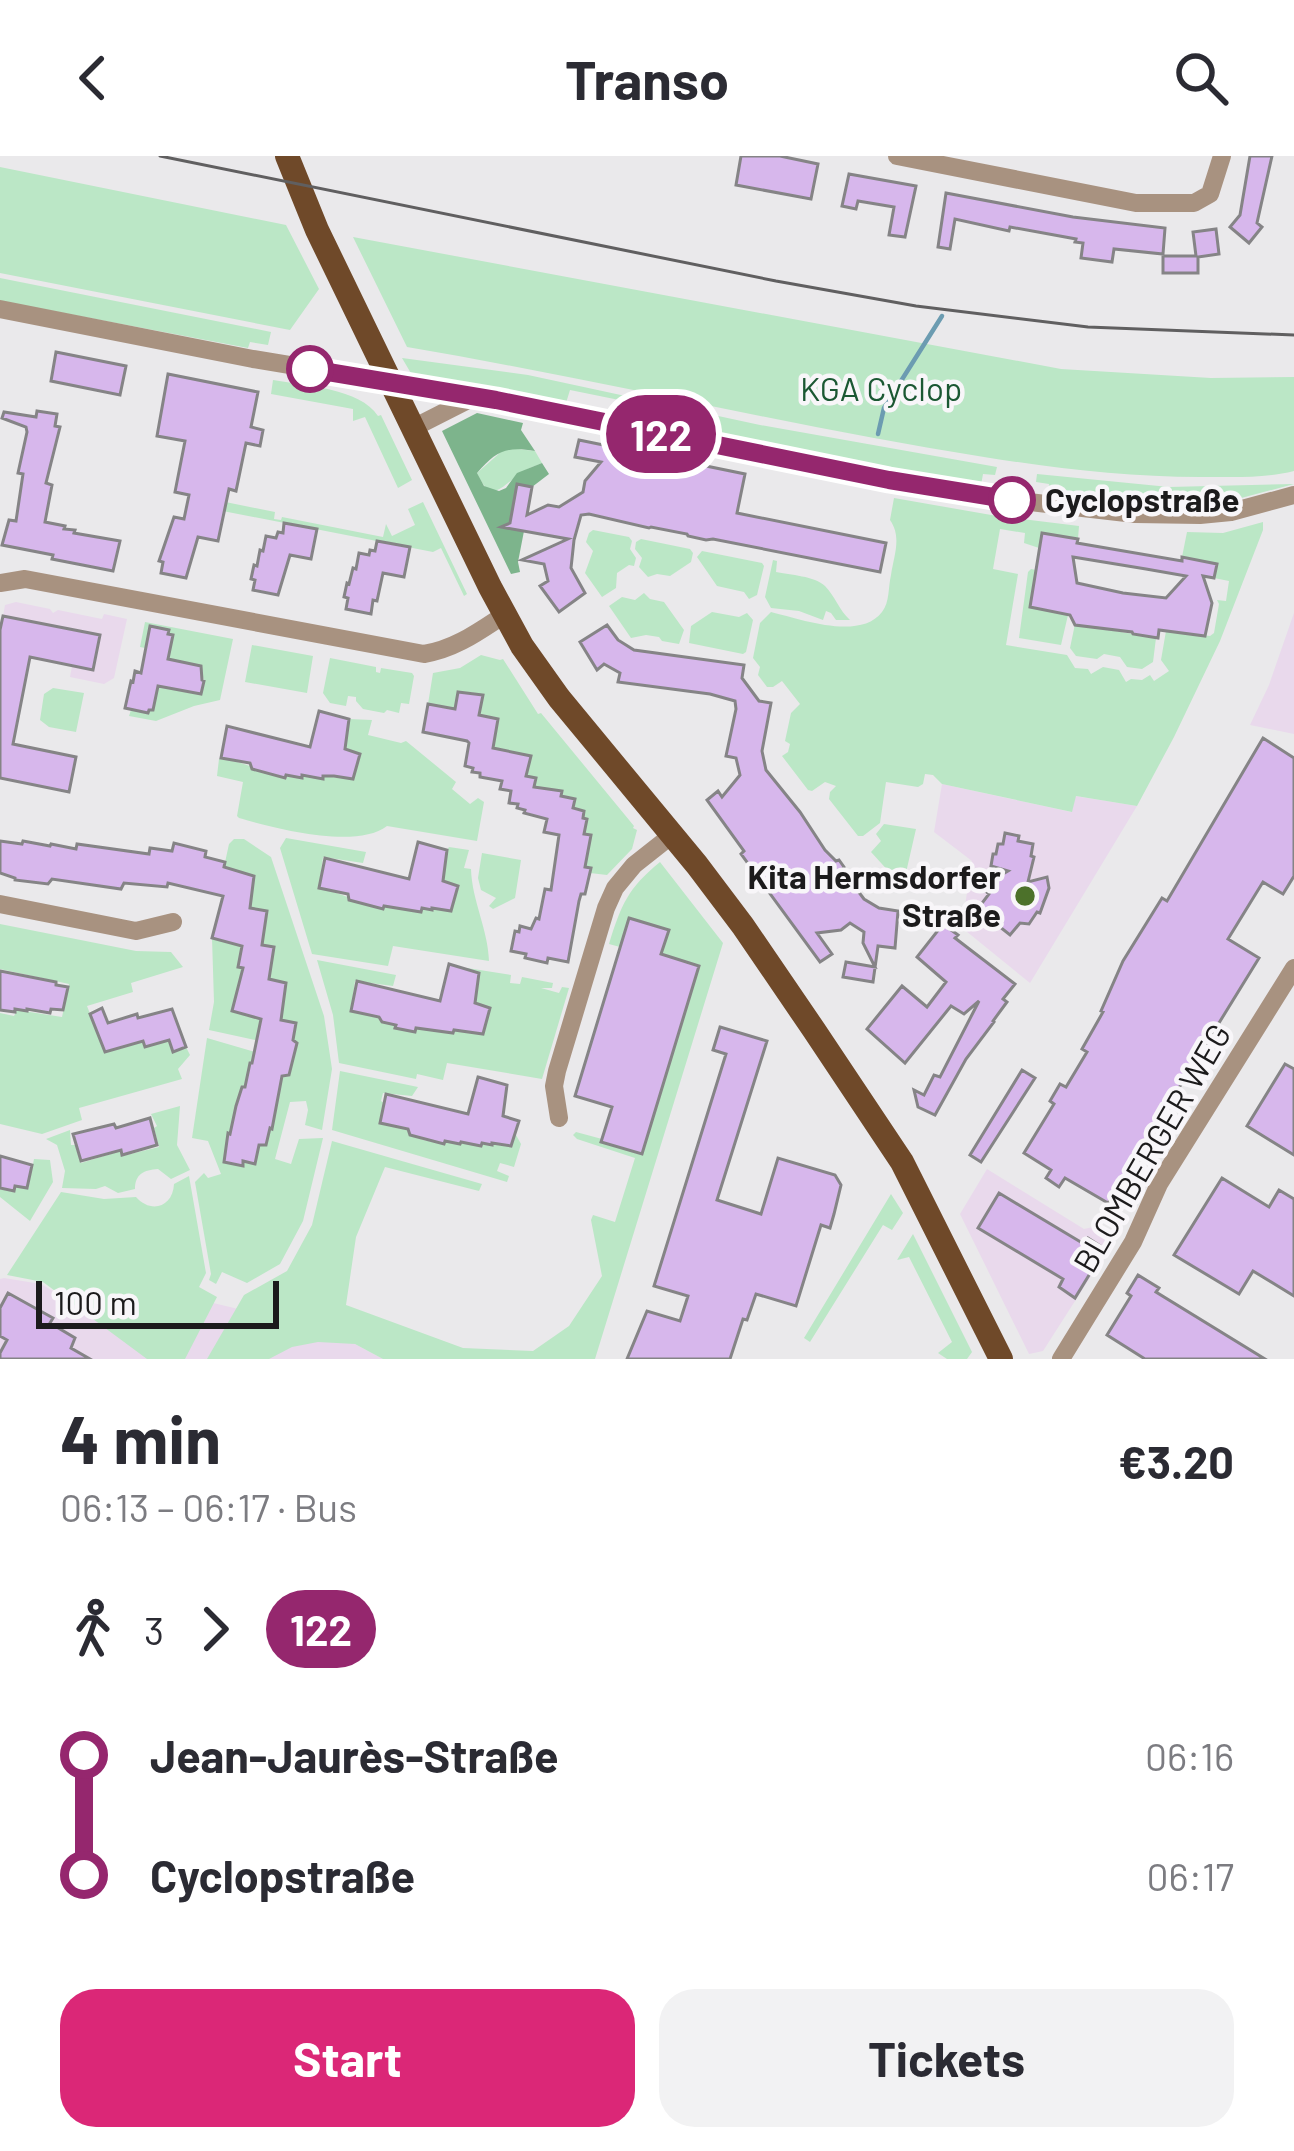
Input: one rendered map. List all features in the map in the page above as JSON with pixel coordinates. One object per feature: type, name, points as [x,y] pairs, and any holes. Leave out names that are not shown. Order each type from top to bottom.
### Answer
[{"type":"main road","points":[[287,156],[316,230],[504,615],[559,698],[749,934],[902,1162],[1001,1359]]},
{"type":"street","points":[[897,156],[933,159],[1136,203],[1194,203],[1210,194],[1222,156]]},
{"type":"street","points":[[0,309],[253,359],[476,396],[889,480],[1058,506],[1200,515],[1294,495]]},
{"type":"street","points":[[413,428],[476,396]]},
{"type":"street","points":[[0,583],[25,579],[424,654],[460,643],[504,615]]},
{"type":"street","points":[[559,1118],[554,1086],[557,1071],[606,908],[622,877],[672,835]]},
{"type":"street","points":[[0,904],[136,931],[173,922]]},
{"type":"street","name":"BLOMBERGER WEG","points":[[1061,1359],[1133,1242],[1159,1184],[1294,968]]},
{"type":"shaded area","points":[[16,602],[53,613],[127,619],[114,678],[104,684],[70,677],[72,666],[99,635],[3,616],[5,605]]},
{"type":"shaded area","points":[[1294,613],[1294,734],[1250,725]]},
{"type":"shaded area","name":"Kita Hermsdorfer Straße","points":[[942,784],[1071,812],[1075,796],[1137,806],[1030,983],[966,931],[974,921],[964,912],[972,861],[934,832]]},
{"type":"shaded area","points":[[987,1169],[1084,1229],[1093,1227],[1111,1238],[1043,1351],[1029,1354],[960,1214]]},
{"type":"shaded area","points":[[0,1279],[41,1284],[108,1324],[209,1302],[289,1321],[383,1359],[0,1359]]},
{"type":"green space","points":[[0,167],[286,225],[319,289],[290,330],[0,273]]},
{"type":"green space","name":"KGA Cyclop","points":[[353,237],[1061,369],[1211,378],[1294,377],[1294,471],[1253,477],[1183,477],[1041,465],[407,347]]},
{"type":"green space","points":[[0,278],[271,332],[268,345],[250,342],[248,348],[0,301]]},
{"type":"green space","points":[[402,358],[528,375],[760,425],[997,467],[995,475],[983,474],[981,485],[806,455],[632,418],[634,403],[570,390],[566,403],[412,375]]},
{"type":"green space","points":[[273,380],[331,390],[370,407],[381,415],[412,480],[398,488],[365,417],[353,421],[353,409],[271,394]]},
{"type":"green space","points":[[477,413],[523,423],[521,430],[535,451],[516,449],[496,455],[477,473],[484,486],[499,491],[517,473],[542,463],[549,474],[532,487],[517,485],[509,527],[524,531],[520,572],[511,574],[442,431]]},
{"type":"green space","points":[[509,448],[535,451],[542,463],[490,490],[477,473]]},
{"type":"green space","points":[[1037,474],[1169,487],[1294,484],[1219,504],[1114,502],[1048,496],[1049,484],[1036,482]]},
{"type":"green space","points":[[196,496],[275,512],[274,519],[383,537],[386,524],[392,536],[415,525],[408,509],[423,502],[467,594],[464,596],[441,548],[433,552],[192,505]]},
{"type":"green space","points":[[894,498],[1079,526],[1078,539],[1042,534],[1039,548],[1024,543],[1025,533],[1000,529],[993,569],[1018,574],[1006,645],[1067,655],[1075,668],[1088,669],[1091,674],[1103,667],[1119,670],[1126,682],[1150,675],[1154,681],[1169,671],[1161,660],[1166,631],[1214,633],[1217,600],[1226,601],[1229,581],[1214,578],[1217,564],[1182,557],[1187,532],[1223,533],[1263,522],[1220,641],[1137,806],[1076,796],[1072,812],[942,784],[925,774],[918,787],[886,782],[880,823],[858,836],[829,799],[836,786],[825,782],[808,790],[782,756],[790,744],[785,741],[791,713],[800,704],[782,681],[767,687],[753,658],[760,623],[771,612],[845,627],[872,621],[882,612],[896,546],[890,520]]},
{"type":"green space","points":[[593,530],[629,537],[636,558],[634,566],[617,573],[616,588],[602,597],[585,573],[593,551],[586,542]]},
{"type":"green space","points":[[641,539],[690,549],[691,562],[670,576],[648,577],[639,567],[642,558],[635,549]]},
{"type":"green space","points":[[702,551],[762,563],[757,595],[749,599],[744,592],[717,586],[697,557]]},
{"type":"green space","points":[[773,560],[777,561],[776,572],[825,586],[850,620],[836,620],[826,611],[823,620],[771,608],[765,597]]},
{"type":"green space","points":[[1031,569],[1036,570],[1030,606],[1068,615],[1061,645],[1019,638]]},
{"type":"green space","points":[[644,593],[664,602],[684,630],[679,644],[646,635],[631,638],[609,606],[622,597],[635,600]]},
{"type":"green space","points":[[712,612],[739,617],[747,613],[753,620],[746,652],[689,643],[691,626]]},
{"type":"green space","points":[[145,622],[233,639],[220,700],[156,721],[129,716],[131,710],[147,713],[156,684],[201,693],[204,682],[201,666],[166,658],[173,635],[168,630],[150,626],[145,648],[140,647]]},
{"type":"green space","points":[[1075,624],[1156,638],[1153,662],[1142,669],[1127,667],[1120,657],[1076,656],[1070,648]]},
{"type":"green space","points":[[252,645],[313,656],[307,693],[245,682]]},
{"type":"green space","points":[[481,655],[503,659],[538,714],[637,830],[632,849],[607,875],[590,873],[585,867],[591,836],[584,834],[587,820],[584,811],[573,808],[574,799],[561,796],[562,791],[534,787],[524,776],[530,756],[490,751],[476,718],[483,695],[469,692],[455,709],[440,710],[428,704],[433,673],[460,668]]},
{"type":"green space","points":[[330,658],[376,667],[380,673],[381,668],[412,673],[409,704],[401,703],[399,713],[384,713],[363,709],[356,697],[348,696],[346,706],[330,703],[323,693]]},
{"type":"green space","points":[[53,688],[84,693],[76,732],[49,727],[40,720],[44,694]]},
{"type":"green space","points":[[349,719],[372,720],[368,735],[406,741],[456,782],[452,789],[470,804],[478,798],[484,802],[477,841],[387,826],[356,836],[314,835],[237,816],[243,782],[217,776],[219,759],[284,777],[352,779],[360,755],[345,749]]},
{"type":"green space","points":[[884,824],[916,829],[905,877],[892,875],[871,852],[881,841],[876,834]]},
{"type":"green space","points":[[286,838],[366,852],[363,863],[323,857],[319,888],[382,909],[431,910],[455,900],[458,886],[443,881],[447,850],[469,850],[464,868],[471,869],[489,961],[393,946],[388,966],[312,954],[280,848]]},
{"type":"green space","points":[[234,839],[244,839],[271,857],[324,1016],[332,1069],[322,1130],[305,1125],[306,1101],[290,1102],[275,1159],[291,1164],[299,1139],[323,1138],[303,1221],[280,1264],[247,1283],[222,1272],[216,1284],[209,1280],[195,1182],[204,1173],[208,1178],[221,1174],[208,1141],[192,1138],[207,1038],[255,1052],[234,1117],[240,1119],[239,1124],[232,1123],[224,1154],[224,1163],[242,1166],[243,1161],[255,1163],[259,1145],[266,1144],[282,1076],[294,1059],[297,1044],[293,1040],[296,1023],[281,1020],[284,1003],[269,981],[271,971],[262,945],[267,911],[250,908],[254,876],[224,867]]},
{"type":"green space","points":[[482,853],[521,860],[515,898],[493,909],[489,906],[496,898],[481,890],[478,878]]},
{"type":"green space","points":[[660,862],[723,943],[595,1359],[383,1359],[355,1344],[318,1342],[292,1347],[269,1359],[207,1359],[244,1295],[287,1271],[312,1225],[332,1141],[482,1184],[479,1191],[385,1167],[356,1237],[346,1305],[463,1348],[533,1351],[569,1326],[602,1276],[591,1220],[593,1215],[615,1222],[635,1158],[573,1135],[602,1139],[699,967],[661,954],[668,931],[630,919],[620,947],[609,944],[627,898]]},
{"type":"green space","points":[[0,924],[136,951],[171,952],[183,967],[131,983],[133,992],[87,1006],[105,1052],[137,1043],[142,1037],[145,1046],[169,1040],[173,1051],[186,1047],[190,1055],[178,1069],[182,1079],[79,1108],[82,1120],[42,1134],[0,1124],[0,1013],[14,1016],[17,1010],[62,1017],[69,984],[0,969]]},
{"type":"green space","points":[[212,938],[245,944],[232,1010],[264,1017],[255,1040],[209,1030],[214,1002]]},
{"type":"green space","points":[[317,960],[396,975],[393,986],[355,981],[351,1011],[414,1032],[416,1028],[463,1032],[487,1022],[490,1009],[475,1003],[477,992],[467,968],[511,975],[510,983],[520,984],[522,977],[553,983],[552,988],[541,988],[559,993],[562,987],[569,988],[542,1079],[447,1063],[443,1080],[417,1074],[416,1079],[339,1063],[333,1015]]},
{"type":"green space","points":[[340,1071],[418,1087],[412,1096],[383,1093],[380,1122],[408,1129],[423,1140],[510,1146],[516,1135],[521,1144],[514,1167],[500,1163],[497,1171],[509,1176],[507,1182],[332,1130]]},
{"type":"green space","points":[[180,1106],[177,1145],[190,1170],[171,1179],[158,1169],[148,1170],[139,1176],[135,1189],[118,1193],[105,1186],[62,1188],[65,1171],[57,1145],[46,1139],[70,1130],[71,1145],[81,1163],[120,1151],[122,1156],[159,1147],[151,1114]]},
{"type":"green space","points":[[34,1159],[50,1160],[53,1182],[30,1221],[0,1197],[0,1189],[28,1189]]},
{"type":"green space","points":[[189,1176],[206,1273],[199,1287],[217,1297],[185,1359],[147,1359],[43,1282],[7,1275],[61,1192],[104,1199],[136,1197],[160,1206],[170,1198],[174,1184]]},
{"type":"green space","points":[[891,1194],[903,1213],[892,1230],[883,1225],[810,1342],[804,1338]]},
{"type":"green space","points":[[913,1234],[972,1352],[967,1359],[947,1359],[938,1353],[952,1342],[909,1257],[897,1260]]},
{"type":"building","points":[[741,156],[780,156],[818,164],[811,199],[736,185]]},
{"type":"building","points":[[1250,156],[1272,156],[1257,223],[1262,227],[1249,243],[1230,227],[1240,215]]},
{"type":"building","points":[[849,174],[916,186],[905,237],[889,235],[894,207],[858,201],[856,209],[842,206]]},
{"type":"building","points":[[946,193],[1073,217],[1165,228],[1163,254],[1114,249],[1112,262],[1081,258],[1083,243],[1076,239],[955,219],[950,249],[938,247]]},
{"type":"building","points":[[1216,229],[1219,254],[1198,257],[1198,273],[1163,273],[1163,256],[1196,256],[1193,232]]},
{"type":"building","points":[[56,352],[126,366],[120,395],[51,381]]},
{"type":"building","points":[[168,374],[258,392],[251,427],[263,430],[260,446],[246,443],[236,491],[229,489],[218,541],[198,537],[186,578],[161,573],[163,562],[159,561],[174,517],[184,519],[189,495],[175,492],[185,441],[157,436]]},
{"type":"building","points":[[37,411],[57,414],[55,426],[60,427],[46,483],[52,485],[45,522],[120,541],[113,571],[2,545],[9,520],[16,521],[23,474],[18,473],[27,432],[26,427],[2,418],[4,412],[36,417]]},
{"type":"building","points":[[579,440],[745,474],[737,513],[886,543],[880,572],[589,514],[581,515],[571,568],[585,593],[559,612],[540,586],[548,581],[544,564],[522,560],[568,539],[501,527],[510,523],[517,484],[532,487],[527,515],[548,505],[559,507],[583,492],[585,481],[601,462],[575,457]]},
{"type":"building","points":[[284,523],[317,529],[311,559],[290,555],[278,595],[253,590],[254,565],[266,536],[276,538],[278,532],[283,533]]},
{"type":"building","points":[[1042,533],[1078,539],[1077,543],[1217,564],[1214,578],[1203,576],[1212,603],[1205,636],[1159,630],[1158,638],[1075,625],[1070,615],[1030,607]],"holes":[[[1073,557],[1186,576],[1166,598],[1123,593],[1077,583]]]},
{"type":"building","points":[[377,541],[410,547],[404,577],[383,573],[371,614],[346,609],[347,583],[359,553],[375,551]]},
{"type":"building","points":[[3,616],[100,635],[93,670],[30,657],[13,744],[76,757],[69,792],[0,778]]},
{"type":"building","points":[[607,625],[634,650],[744,665],[742,678],[759,701],[771,703],[762,751],[766,770],[825,850],[839,860],[864,899],[898,911],[895,948],[878,946],[873,982],[843,977],[846,962],[875,967],[863,943],[864,932],[850,923],[841,930],[817,933],[832,954],[820,962],[707,800],[718,791],[722,797],[740,775],[736,758],[726,756],[735,701],[618,682],[620,673],[604,664],[597,670],[580,642]]},
{"type":"building","points":[[150,626],[169,630],[173,635],[168,659],[201,666],[204,681],[201,694],[158,686],[153,710],[148,713],[125,708],[135,671],[141,673]]},
{"type":"building","points":[[458,692],[483,695],[479,715],[498,719],[493,748],[531,756],[526,776],[536,778],[534,787],[562,791],[561,796],[575,799],[573,808],[584,811],[584,834],[591,835],[585,867],[591,868],[579,901],[568,962],[548,958],[547,963],[511,951],[515,931],[520,926],[531,929],[539,919],[545,889],[551,890],[559,835],[544,832],[547,819],[509,803],[511,791],[500,789],[502,781],[480,777],[465,766],[467,741],[423,732],[428,704],[455,709]]},
{"type":"building","points":[[319,711],[349,719],[345,749],[360,754],[353,779],[285,778],[252,769],[250,763],[221,758],[227,726],[310,747]]},
{"type":"building","points":[[1263,738],[1294,758],[1294,876],[1283,894],[1263,882],[1228,939],[1259,958],[1108,1203],[1065,1178],[1059,1187],[1046,1178],[1051,1170],[1024,1153],[1054,1104],[1050,1101],[1060,1084],[1066,1087],[1087,1052],[1082,1049],[1123,961],[1162,898],[1167,901]]},
{"type":"building","points":[[1005,833],[1033,844],[1028,882],[1047,877],[1049,888],[1040,913],[1029,924],[1020,923],[1010,935],[990,919],[986,925],[973,915],[989,894],[981,887],[1008,871],[991,866]]},
{"type":"building","points":[[0,841],[76,849],[77,844],[149,854],[150,848],[172,851],[174,843],[206,851],[205,857],[225,862],[224,867],[254,876],[250,908],[267,911],[262,945],[274,947],[269,979],[286,983],[281,1020],[296,1023],[293,1040],[297,1043],[289,1075],[282,1076],[272,1129],[266,1145],[259,1145],[255,1164],[224,1162],[261,1019],[232,1011],[243,968],[238,967],[242,946],[212,938],[223,896],[168,883],[167,887],[124,883],[121,889],[52,879],[48,884],[15,880],[0,873]]},
{"type":"building","points":[[418,842],[447,850],[443,881],[458,886],[451,911],[383,909],[319,888],[325,858],[409,879]]},
{"type":"building","points":[[629,918],[669,930],[661,954],[699,966],[642,1154],[601,1142],[612,1107],[575,1096]]},
{"type":"building","points":[[943,924],[1015,984],[935,1115],[918,1107],[914,1090],[924,1095],[934,1075],[940,1077],[979,1001],[964,1014],[951,1006],[905,1063],[867,1029],[902,986],[927,1007],[946,982],[917,957]]},
{"type":"building","points":[[449,964],[479,973],[475,1003],[490,1008],[483,1034],[416,1028],[415,1032],[351,1011],[357,981],[440,1001]]},
{"type":"building","points":[[0,971],[68,987],[63,1010],[0,1010]]},
{"type":"building","points":[[102,1008],[108,1023],[172,1009],[186,1047],[173,1052],[169,1040],[145,1047],[143,1041],[105,1052],[90,1014]]},
{"type":"building","points":[[720,1027],[767,1041],[717,1200],[761,1214],[778,1158],[835,1175],[841,1185],[834,1214],[830,1228],[821,1225],[796,1306],[756,1294],[730,1359],[627,1359],[647,1311],[680,1321],[688,1296],[654,1286],[726,1054],[713,1050]]},
{"type":"building","points":[[1285,1064],[1294,1069],[1294,1155],[1247,1126]]},
{"type":"building","points":[[1022,1070],[1035,1078],[981,1162],[970,1155]]},
{"type":"building","points":[[478,1077],[507,1085],[503,1116],[519,1121],[511,1146],[444,1144],[380,1123],[386,1094],[468,1114]]},
{"type":"building","points":[[150,1118],[157,1145],[81,1161],[73,1134]]},
{"type":"building","points":[[0,1156],[32,1165],[27,1188],[0,1188]]},
{"type":"building","points":[[1222,1178],[1269,1207],[1279,1190],[1294,1199],[1294,1296],[1253,1271],[1239,1294],[1174,1255]]},
{"type":"building","points":[[999,1193],[1084,1244],[1088,1238],[1105,1249],[1075,1298],[1059,1287],[1063,1279],[978,1228]]},
{"type":"building","points":[[1138,1275],[1159,1288],[1156,1292],[1265,1359],[1145,1359],[1107,1335]]},
{"type":"building","points":[[8,1293],[53,1318],[50,1323],[75,1338],[71,1348],[90,1359],[0,1359],[7,1340],[0,1336],[0,1308]]},
{"type":"waterway","points":[[878,434],[884,408],[942,316]]},
{"type":"tram line","points":[[160,156],[916,306],[1088,327],[1294,335]]},
{"type":"bus line","name":"122","points":[[310,369],[496,400],[889,480],[1012,500]]},
{"type":"place","name":"Cyclopstraße","points":[[1012,500]]},
{"type":"place","name":"Kita Hermsdorfer Straße","points":[[1025,896]]}]
